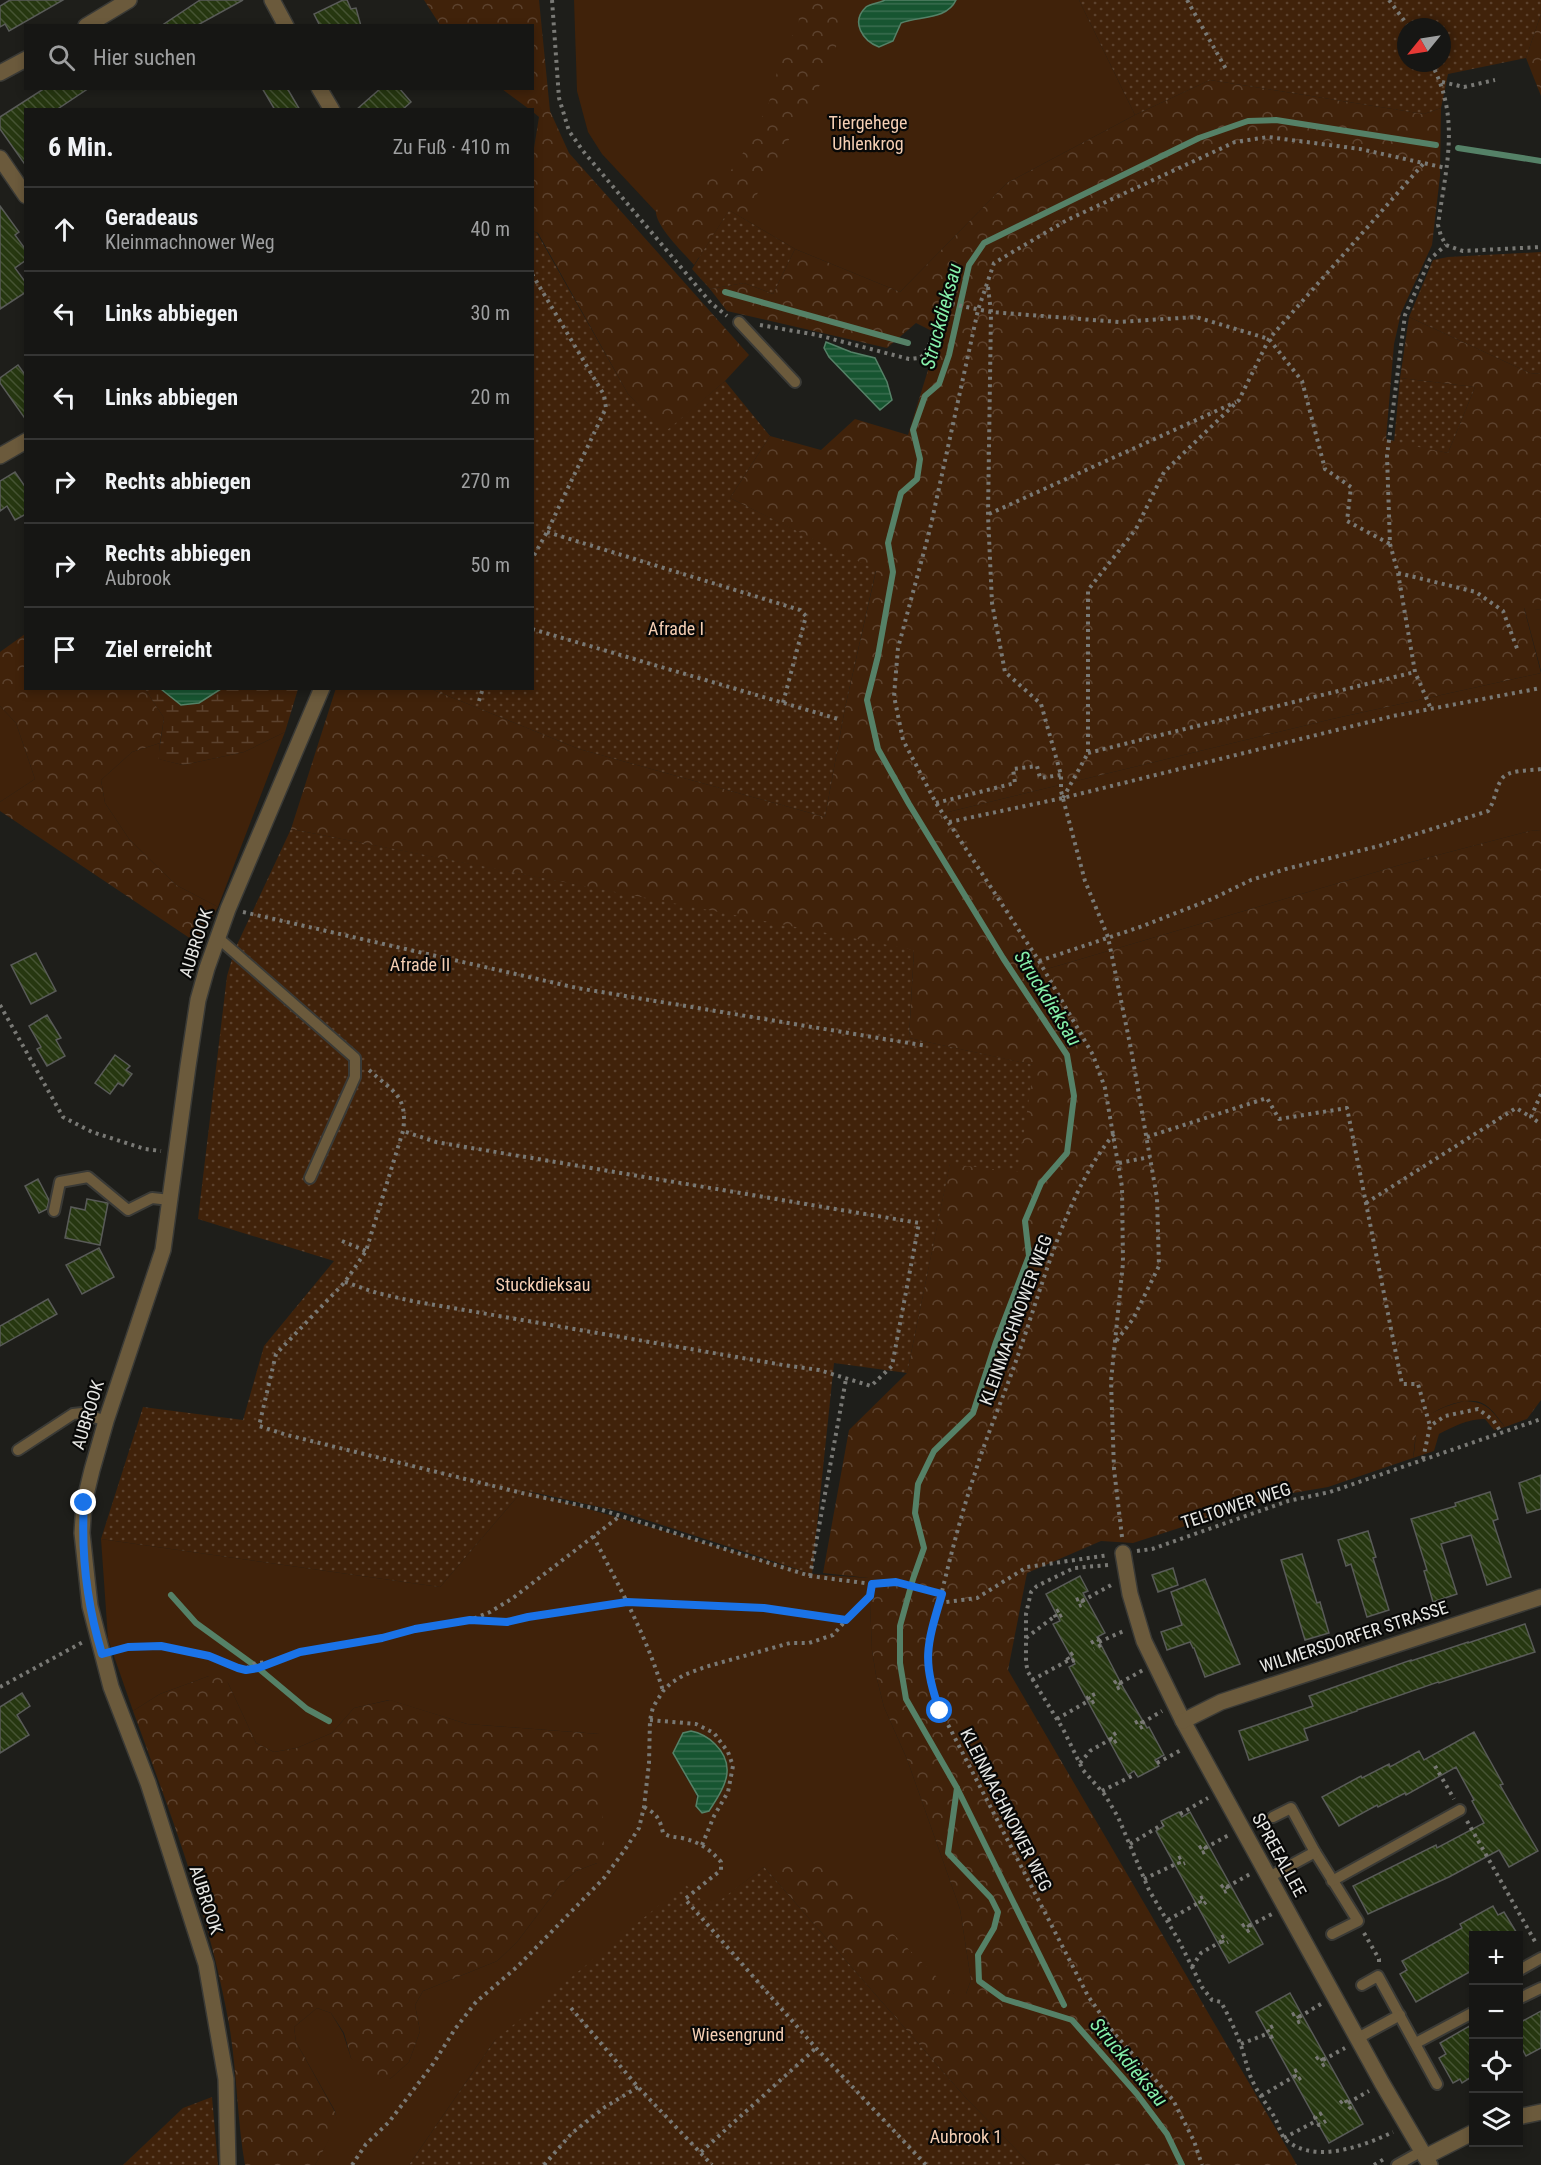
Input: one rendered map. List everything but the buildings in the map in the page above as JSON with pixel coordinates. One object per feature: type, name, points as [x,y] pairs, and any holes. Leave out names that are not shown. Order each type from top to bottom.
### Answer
[{"type":"street","points":[[90,24],[129,0]]},
{"type":"street","points":[[272,0],[284,24]]},
{"type":"street","points":[[0,73],[24,60]]},
{"type":"street","points":[[320,90],[331,108]]},
{"type":"street","points":[[0,158],[24,193]]},
{"type":"street","points":[[0,456],[24,442]]},
{"type":"street","name":"AUBROOK","points":[[228,2165],[226,2079],[206,1964],[148,1783],[111,1687],[90,1606],[82,1533],[84,1503],[106,1421],[160,1263],[198,1000],[228,909],[321,690]]},
{"type":"street","name":"SPREEALLEE","points":[[1123,1553],[1144,1641],[1183,1721],[1358,2040],[1426,2158]]},
{"type":"street","name":"WILMERSDORFER STRASSE","points":[[1183,1721],[1221,1702],[1541,1597]]},
{"type":"street","points":[[1523,2116],[1541,2112]]},
{"type":"street","points":[[1426,2158],[1469,2134]]},
{"type":"lane","points":[[739,322],[795,382]]},
{"type":"lane","points":[[217,937],[355,1058],[355,1077],[310,1178]]},
{"type":"lane","points":[[54,1211],[60,1182],[88,1177],[128,1210],[152,1198],[170,1200]]},
{"type":"lane","points":[[18,1450],[73,1414],[82,1413],[106,1421]]},
{"type":"lane","points":[[1273,1817],[1291,1808],[1358,1922],[1332,1934]]},
{"type":"lane","points":[[1332,1881],[1460,1810]]},
{"type":"lane","points":[[1266,1872],[1315,1852]]},
{"type":"lane","points":[[1523,1968],[1541,1958]]},
{"type":"lane","points":[[1362,1985],[1378,1976],[1437,2084]]},
{"type":"lane","points":[[1523,1997],[1541,1988]]},
{"type":"lane","points":[[1416,2043],[1469,2014]]},
{"type":"lane","points":[[1358,2040],[1400,2015]]},
{"type":"lane","points":[[1397,2165],[1426,2158]]},
{"type":"path","points":[[552,0],[559,98],[569,131],[583,151],[723,315],[739,322],[817,335],[901,358],[919,358],[924,354],[930,344],[940,305],[947,303],[991,312],[1119,322],[1196,317],[1269,339],[1302,381],[1325,469],[1351,487],[1347,521],[1390,544]]},
{"type":"path","points":[[1187,0],[1226,69]]},
{"type":"path","points":[[1389,0],[1402,18]]},
{"type":"path","points":[[1436,72],[1442,82],[1449,109],[1450,140],[1438,225],[1446,245],[1463,251],[1541,247]]},
{"type":"path","points":[[1442,82],[1464,87],[1495,80]]},
{"type":"path","points":[[1123,1553],[1111,1421],[1110,1381],[1123,1263],[1122,1187],[1105,1088],[1093,1055],[1039,961],[936,803],[903,740],[894,696],[898,648],[930,530],[978,310],[994,263],[1067,220],[1235,142],[1268,136],[1360,149],[1446,168]]},
{"type":"path","points":[[1063,798],[1088,753],[1088,590],[1136,529],[1164,472],[1239,400],[1269,339],[1424,163]]},
{"type":"path","points":[[1431,709],[1415,672],[1398,573],[1390,544],[1387,456],[1399,346],[1405,315],[1430,258],[1446,245]]},
{"type":"path","points":[[534,277],[604,394],[606,408],[534,555]]},
{"type":"path","points":[[987,284],[991,312],[988,514],[992,603],[1005,672],[1041,704],[1061,775],[1063,798],[1085,881],[1107,937],[1131,1049],[1157,1198],[1159,1266],[1133,1319],[1114,1344]]},
{"type":"path","points":[[988,514],[1239,400]]},
{"type":"path","points":[[547,532],[800,610],[806,616],[783,703]]},
{"type":"path","points":[[1398,573],[1476,592],[1503,611],[1518,651]]},
{"type":"path","points":[[534,630],[838,719]]},
{"type":"path","points":[[1088,753],[1415,672]]},
{"type":"path","points":[[949,822],[1063,798],[1393,716],[1541,688]]},
{"type":"path","points":[[479,701],[482,690]]},
{"type":"path","points":[[936,803],[1015,783],[1013,769],[1037,766],[1040,778],[1061,775]]},
{"type":"path","points":[[1039,961],[1140,927],[1212,899],[1251,880],[1286,868],[1379,846],[1488,811],[1494,803],[1501,779],[1507,774],[1541,769]]},
{"type":"path","points":[[228,909],[577,988],[927,1047]]},
{"type":"path","points":[[0,1005],[63,1117],[92,1132],[145,1149]]},
{"type":"path","points":[[355,1058],[401,1098],[406,1113],[404,1131],[366,1251],[345,1282],[276,1354],[259,1426],[286,1436],[621,1516],[810,1576],[872,1584],[896,1582],[942,1594]]},
{"type":"path","points":[[1532,1117],[1541,1094]]},
{"type":"path","points":[[1147,1137],[1267,1098],[1279,1119],[1347,1108],[1402,1384],[1418,1384],[1430,1426],[1422,1460]]},
{"type":"path","points":[[1366,1203],[1516,1108],[1541,1124]]},
{"type":"path","points":[[345,1282],[377,1293],[412,1301],[771,1364],[819,1370],[871,1386],[892,1366],[919,1223],[436,1142],[404,1131]]},
{"type":"path","name":"KLEINMACHNOWER WEG","points":[[1114,1134],[1099,1152],[1073,1205],[1043,1279],[974,1474],[927,1653],[931,1687],[940,1711],[1088,1996],[1113,2032],[1173,2100],[1194,2141],[1202,2165]]},
{"type":"path","points":[[1118,1163],[1150,1157]]},
{"type":"path","points":[[342,1241],[366,1251]]},
{"type":"path","points":[[810,1576],[846,1378]]},
{"type":"path","points":[[1430,1426],[1445,1416],[1478,1409],[1493,1420],[1501,1432]]},
{"type":"path","name":"TELTOWER WEG","points":[[939,1603],[977,1598],[1027,1568],[1152,1549],[1288,1501],[1330,1492],[1541,1419]]},
{"type":"path","points":[[102,1654],[128,1647],[161,1646],[209,1656],[246,1670],[314,1649],[470,1620],[490,1612],[513,1598],[621,1516]]},
{"type":"path","points":[[593,1536],[627,1602],[663,1691]]},
{"type":"path","points":[[1090,1567],[1074,1568],[1037,1586],[1031,1592],[1028,1601],[1026,1663],[1032,1680],[1057,1719],[1080,1763],[1120,1816],[1144,1879],[1208,1997],[1221,2002],[1231,2019],[1248,2070],[1284,2138],[1293,2148],[1304,2154],[1328,2157],[1366,2145],[1407,2125]]},
{"type":"path","points":[[1082,1601],[1110,1585],[1128,1581]]},
{"type":"path","points":[[352,2165],[366,2144],[389,2122],[434,2064],[455,2029],[476,2002],[518,1966],[604,1878],[639,1828],[644,1808],[649,1763],[650,1720],[653,1707],[663,1691],[684,1675],[705,1667],[790,1643],[810,1643],[833,1635],[870,1596],[872,1584]]},
{"type":"path","points":[[1076,1600],[1081,1598],[1082,1601]]},
{"type":"path","points":[[1079,1606],[1084,1604],[1082,1601]]},
{"type":"path","points":[[470,1620],[507,1622],[627,1602],[764,1608],[846,1620]]},
{"type":"path","points":[[1026,1638],[1055,1616],[1054,1613],[1059,1610]]},
{"type":"path","points":[[1055,1616],[1056,1618],[1062,1616]]},
{"type":"path","points":[[1091,1643],[1098,1639],[1100,1642],[1140,1625]]},
{"type":"path","points":[[1094,1649],[1101,1645],[1100,1642]]},
{"type":"path","points":[[0,1687],[81,1643]]},
{"type":"path","points":[[1069,1659],[1067,1657],[1072,1653]]},
{"type":"path","points":[[1032,1680],[1069,1659]]},
{"type":"path","points":[[1069,1659],[1070,1662],[1076,1659]]},
{"type":"path","points":[[1120,1683],[1155,1664]]},
{"type":"path","points":[[1114,1683],[1118,1680],[1120,1683]]},
{"type":"path","points":[[1116,1689],[1122,1686],[1120,1683]]},
{"type":"path","points":[[1090,1700],[1088,1697],[1095,1694]]},
{"type":"path","points":[[1090,1700],[1091,1703],[1098,1699]]},
{"type":"path","points":[[1057,1719],[1090,1700]]},
{"type":"path","points":[[650,1720],[696,1725],[714,1733],[728,1752],[733,1766],[728,1792],[714,1816],[702,1845]]},
{"type":"path","points":[[1135,1723],[1141,1720],[1144,1726],[1138,1729]]},
{"type":"path","points":[[1080,1763],[1090,1751],[1111,1740],[1110,1737],[1116,1733]]},
{"type":"path","points":[[1111,1740],[1113,1743],[1119,1739]]},
{"type":"path","points":[[1157,1763],[1195,1742]]},
{"type":"path","points":[[1102,1792],[1136,1774]]},
{"type":"path","points":[[1180,1814],[1221,1791]]},
{"type":"path","points":[[644,1808],[655,1813],[661,1820],[663,1833],[694,1841],[711,1851],[721,1862],[721,1870],[685,1899],[816,2048],[926,2165]]},
{"type":"path","points":[[1130,1844],[1163,1824]]},
{"type":"path","points":[[1202,1853],[1207,1851],[1206,1848],[1242,1828]]},
{"type":"path","points":[[1199,1848],[1204,1845],[1206,1848]]},
{"type":"path","points":[[1178,1863],[1177,1859],[1181,1857]]},
{"type":"path","points":[[1144,1879],[1178,1863],[1180,1865],[1185,1863]]},
{"type":"path","points":[[1221,1887],[1225,1884],[1227,1887],[1266,1872]]},
{"type":"path","points":[[1498,1874],[1541,1952]]},
{"type":"path","points":[[1224,1892],[1228,1890],[1227,1887]]},
{"type":"path","points":[[1200,1902],[1198,1899],[1203,1897]]},
{"type":"path","points":[[1167,1920],[1200,1902]]},
{"type":"path","points":[[1200,1902],[1202,1905],[1206,1902]]},
{"type":"path","points":[[1249,1926],[1285,1906]]},
{"type":"path","points":[[1358,1922],[1379,1959],[1378,1976]]},
{"type":"path","points":[[1242,1926],[1247,1923],[1249,1926]]},
{"type":"path","points":[[1245,1932],[1251,1929],[1249,1926]]},
{"type":"path","points":[[1222,1941],[1220,1938],[1224,1936]]},
{"type":"path","points":[[1192,1967],[1201,1953],[1222,1941]]},
{"type":"path","points":[[1222,1941],[1224,1944],[1228,1942]]},
{"type":"path","points":[[1299,2017],[1334,1996]]},
{"type":"path","points":[[571,2008],[638,2087],[712,2165]]},
{"type":"path","points":[[1292,2015],[1296,2013],[1301,2021],[1296,2023]]},
{"type":"path","points":[[1273,2026],[1267,2029],[1271,2037],[1277,2034]]},
{"type":"path","points":[[1241,2044],[1269,2033]]},
{"type":"path","points":[[1323,2060],[1358,2040]]},
{"type":"path","points":[[701,2152],[816,2048]]},
{"type":"path","points":[[1316,2059],[1320,2056],[1323,2060],[1325,2064],[1320,2067]]},
{"type":"path","points":[[1297,2070],[1293,2072],[1297,2080],[1302,2077]]},
{"type":"path","points":[[1261,2096],[1295,2076]]},
{"type":"path","points":[[1348,2103],[1383,2083]]},
{"type":"path","points":[[544,2165],[572,2133],[605,2107],[638,2087]]},
{"type":"path","points":[[1340,2103],[1345,2099],[1348,2103],[1350,2108],[1345,2110]]},
{"type":"path","points":[[1316,2121],[1315,2117],[1322,2113]]},
{"type":"path","points":[[1284,2138],[1316,2121]]},
{"type":"path","points":[[1316,2121],[1319,2125],[1326,2121]]},
{"type":"green space","points":[[424,0],[539,0],[550,111],[569,153],[749,355],[725,381],[665,433],[628,394],[538,233],[534,231],[534,148],[539,117],[534,113],[534,108],[528,108],[503,90],[534,90],[534,24],[439,24]]},
{"type":"green space","name":"Tiergehege Uhlenkrog","points":[[574,0],[1079,0],[1135,115],[1007,183],[900,292],[795,249],[729,210],[699,258],[602,154],[588,132],[577,91]]},
{"type":"green space","points":[[798,0],[841,0],[835,57],[798,125],[765,178],[745,219],[729,210],[694,265],[665,231],[656,210],[671,204],[710,179],[719,179],[737,164],[768,106],[783,50],[788,40],[797,31],[799,25]]},
{"type":"green space","points":[[1079,0],[1541,0],[1541,14],[1526,58],[1448,74],[1441,108],[1424,114],[1210,80],[1135,115]]},
{"type":"green space","points":[[1541,14],[1541,96],[1526,58]]},
{"type":"green space","points":[[1210,80],[1424,114],[1441,108],[1440,176],[1432,245],[1401,313],[1394,344],[1386,439],[1448,453],[1475,387],[1400,378],[1409,317],[1530,373],[1541,374],[1541,610],[1524,608],[1541,673],[1332,719],[948,812],[1047,969],[1400,865],[1541,830],[1541,1400],[1527,1419],[1505,1427],[1492,1410],[1476,1401],[1459,1402],[1441,1408],[1419,1425],[1413,1458],[1328,1487],[1281,1495],[1133,1543],[1101,1541],[1027,1573],[1008,1670],[1297,2165],[1031,2165],[966,2098],[764,1867],[821,1863],[954,1994],[966,1994],[971,1980],[960,1909],[907,1759],[884,1707],[876,1675],[872,1650],[869,1578],[823,1573],[849,1430],[907,1373],[950,1163],[1033,1065],[909,1038],[914,951],[291,829],[335,690],[433,690],[579,749],[825,817],[845,708],[876,571],[730,498],[770,436],[821,450],[855,419],[908,435],[928,370],[936,333],[916,323],[887,348],[727,311],[710,289],[744,283],[773,294],[795,249],[900,292],[1007,183],[1135,115]]},
{"type":"green space","points":[[729,210],[795,249],[773,294],[744,283],[710,289],[692,269]]},
{"type":"green space","name":"Afrade I","points":[[534,232],[537,233],[628,394],[665,432],[725,381],[770,436],[730,498],[876,570],[845,708],[825,817],[579,749],[433,690],[534,690]]},
{"type":"green space","points":[[1541,252],[1541,374],[1530,373],[1409,317],[1433,260],[1448,257]]},
{"type":"green space","points":[[1400,378],[1475,387],[1448,453],[1394,442]]},
{"type":"green space","points":[[1524,607],[1541,610],[1541,671]]},
{"type":"green space","points":[[24,635],[24,690],[146,690],[164,718],[160,743],[132,752],[101,780],[105,803],[129,839],[176,885],[218,907],[197,943],[0,811],[0,802],[35,779],[16,723],[0,706],[0,652]]},
{"type":"green space","points":[[1541,673],[1541,830],[1400,865],[1047,969],[1037,975],[948,812],[1332,719]]},
{"type":"green space","points":[[146,690],[162,690],[164,693],[298,690],[285,732],[244,752],[183,765],[158,759],[164,718]]},
{"type":"green space","points":[[0,706],[16,723],[35,779],[0,802]]},
{"type":"green space","points":[[285,732],[218,907],[176,885],[129,839],[105,803],[101,780],[132,752],[160,743],[159,759],[183,765],[244,752]]},
{"type":"green space","name":"Stuckdieksau","points":[[291,829],[914,950],[909,1038],[1034,1065],[1018,1172],[950,1164],[907,1373],[834,1363],[812,1574],[622,1512],[523,1490],[440,1587],[101,1539],[143,1407],[243,1420],[264,1346],[334,1261],[198,1219],[227,976],[235,949]]},
{"type":"green space","points":[[1464,1401],[1484,1405],[1505,1427],[1494,1430],[1485,1419],[1467,1421],[1439,1434],[1434,1451],[1413,1458],[1416,1433],[1423,1420],[1435,1411]]},
{"type":"green space","points":[[523,1490],[812,1574],[869,1578],[872,1650],[876,1675],[884,1707],[907,1759],[960,1909],[971,1980],[966,1994],[954,1994],[764,1867],[710,1909],[495,2040],[409,2165],[315,2165],[337,2124],[335,2111],[296,2042],[294,2027],[317,2008],[331,2013],[343,2033],[351,2058],[390,2079],[409,2062],[420,2031],[415,2005],[423,1991],[497,1961],[517,1942],[560,1885],[576,1871],[597,1863],[599,1734],[467,1724],[389,1700],[354,1708],[332,1733],[297,1748],[274,1752],[256,1743],[228,1683],[209,1676],[160,1694],[133,1711],[108,1639],[101,1539],[440,1587]],"holes":[[[683,1774],[722,1791],[696,1806],[696,1793]]]},
{"type":"green space","points":[[209,1676],[222,1676],[228,1683],[256,1743],[274,1752],[297,1748],[332,1733],[354,1708],[390,1700],[467,1724],[599,1734],[604,1852],[597,1863],[576,1871],[560,1885],[517,1942],[497,1961],[423,1991],[415,2005],[420,2031],[409,2062],[390,2079],[373,2077],[351,2058],[344,2033],[331,2013],[317,2008],[294,2027],[296,2042],[335,2112],[338,2124],[315,2165],[245,2165],[234,2059],[221,1984],[188,1865],[133,1711],[160,1694]]},
{"type":"green space","name":"Wiesengrund","points":[[764,1867],[966,2098],[1031,2165],[409,2165],[495,2040],[685,1884],[710,1908]]},
{"type":"green space","points":[[212,2097],[218,2165],[123,2165],[183,2108]]},
{"type":"shaded area","points":[[885,0],[956,0],[946,11],[939,14],[901,23],[893,41],[879,47],[864,36],[860,30],[859,19],[866,7]]},
{"type":"shaded area","points":[[826,342],[875,358],[887,382],[892,400],[880,410],[829,357],[824,348]]},
{"type":"shaded area","points":[[162,690],[219,690],[199,703],[181,705]]},
{"type":"shaded area","points":[[691,1731],[710,1739],[726,1761],[724,1786],[709,1811],[702,1813],[696,1806],[698,1796],[673,1753],[683,1733]]},
{"type":"waterway","name":"Struckdieksau","points":[[1182,2165],[1167,2134],[1137,2094],[1072,2020],[1004,1999],[979,1981],[978,1955],[994,1928],[998,1912],[991,1898],[948,1853],[957,1788],[906,1699],[900,1663],[900,1626],[924,1548],[915,1513],[918,1484],[934,1451],[973,1413],[996,1342],[1029,1256],[1025,1221],[1041,1183],[1067,1153],[1074,1096],[1067,1055],[1003,958],[878,749],[867,700],[878,656],[893,572],[888,543],[901,493],[917,479],[920,459],[913,430],[925,396],[939,384],[949,355],[969,265],[984,243],[1199,138],[1248,121],[1276,120],[1436,145]]},
{"type":"waterway","name":"Struckdieksau","points":[[1458,148],[1541,161]]},
{"type":"waterway","points":[[725,292],[908,343]]},
{"type":"waterway","points":[[171,1595],[196,1623],[258,1668],[307,1709],[329,1721]]},
{"type":"waterway","points":[[957,1788],[1064,2005]]},
{"type":"route","points":[[84,1503],[82,1533],[85,1569],[90,1606],[102,1654],[128,1647],[161,1646],[209,1656],[246,1670],[258,1668],[300,1652],[382,1638],[415,1629],[470,1620],[486,1623],[507,1622],[627,1602],[764,1608],[846,1620],[870,1596],[872,1584],[896,1582],[942,1594],[927,1653],[927,1671],[940,1711]]},
{"type":"park label","name":"Afrade II","points":[[420,965]]},
{"type":"park label","name":"Aubrook 1","points":[[966,2137]]}]
